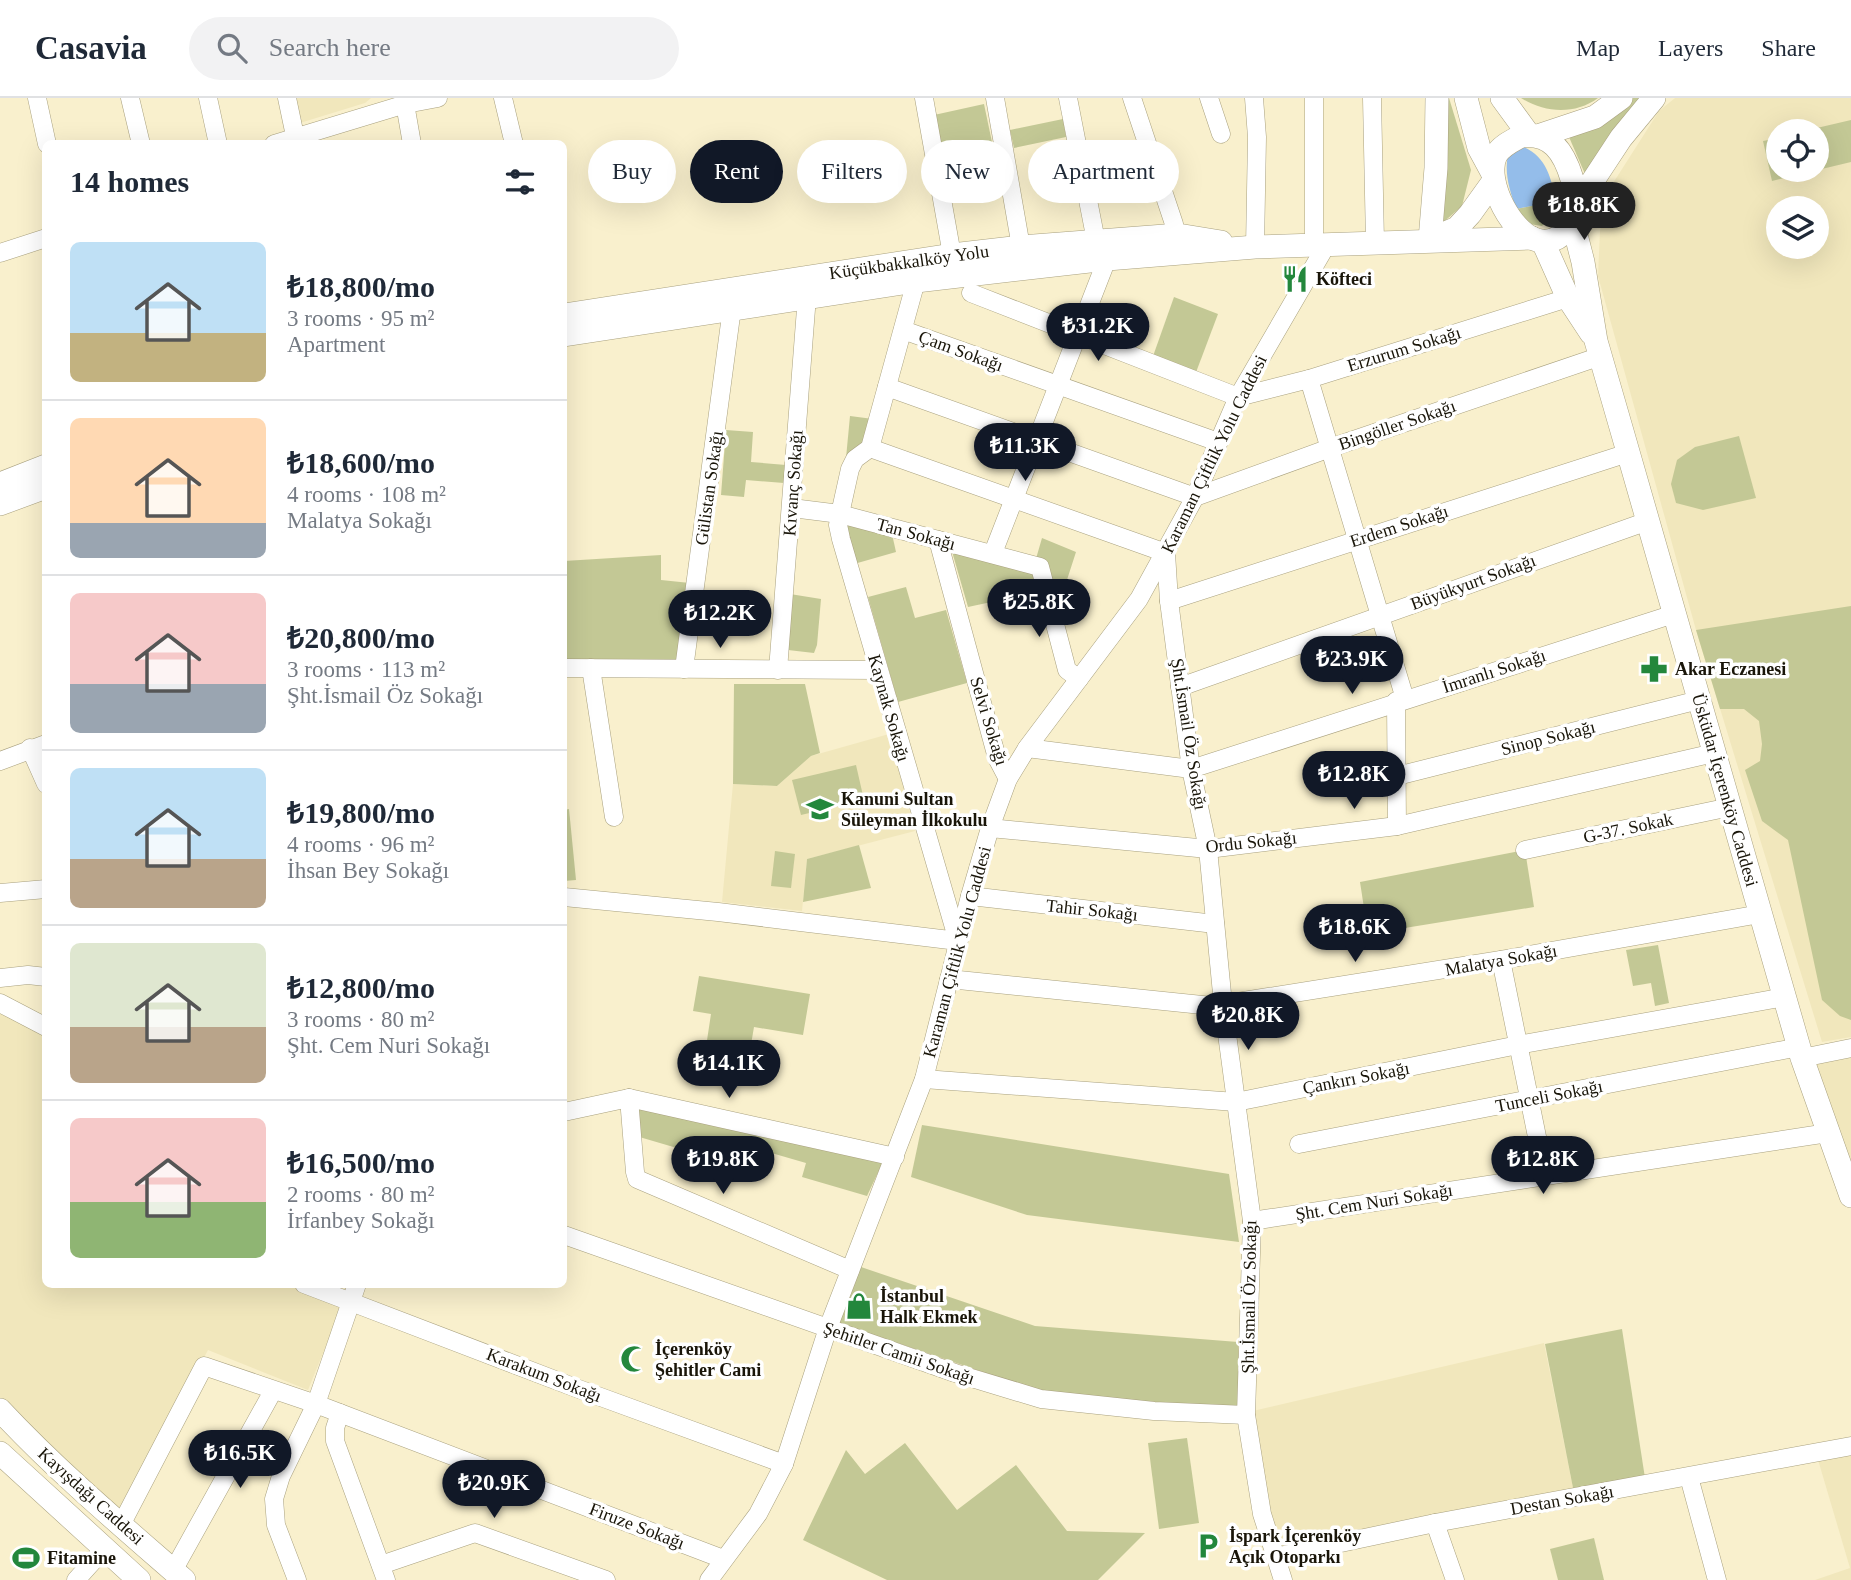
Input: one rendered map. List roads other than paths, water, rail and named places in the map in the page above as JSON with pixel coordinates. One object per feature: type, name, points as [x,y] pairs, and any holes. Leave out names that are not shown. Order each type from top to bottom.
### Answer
[{"type":"main road","points":[[1437,98],[1436,168],[1430,240],[1457,228],[1470,214],[1492,177],[1495,157],[1501,148],[1521,136],[1594,117],[1621,98]]},
{"type":"main road","points":[[1466,98],[1479,148],[1497,196],[1514,222],[1537,240],[1599,349]]},
{"type":"main road","points":[[1502,98],[1533,135],[1546,138],[1555,145],[1563,155],[1574,183],[1574,213],[1599,349]]},
{"type":"main road","points":[[1537,240],[1557,236],[1567,228],[1620,138],[1654,98]]},
{"type":"main road","name":"Küçükbakkalköy Yolu","points":[[567,335],[1101,250],[1135,238],[1178,235],[1255,247]]},
{"type":"main road","name":"Küçükbakkalköy Yolu","points":[[567,315],[952,255],[1021,247],[1101,250],[1430,240],[1537,240]]},
{"type":"main road","name":"Üsküdar İçerenköy Caddesi","points":[[1599,349],[1800,1053],[1851,1196]]},
{"type":"main road","points":[[0,484],[42,468]]},
{"type":"main road","points":[[0,504],[42,488]]},
{"type":"main road","name":"Kayışdağı Caddesi","points":[[0,1410],[22,1434],[178,1576]]},
{"type":"main road","name":"Kayışdağı Caddesi","points":[[1,1457],[139,1580]]},
{"type":"street","points":[[37,98],[46,140]]},
{"type":"street","points":[[130,98],[140,140]]},
{"type":"street","points":[[208,98],[217,140]]},
{"type":"street","points":[[288,98],[295,136]]},
{"type":"street","points":[[285,140],[405,101],[438,98]]},
{"type":"street","points":[[503,98],[513,140]]},
{"type":"street","points":[[924,98],[952,255]]},
{"type":"street","points":[[995,98],[1021,247]]},
{"type":"street","points":[[993,553],[1078,335],[1101,250],[1068,98]]},
{"type":"street","points":[[1132,98],[1174,224]]},
{"type":"street","points":[[1209,98],[1221,134]]},
{"type":"street","points":[[1254,98],[1257,137],[1255,247]]},
{"type":"street","points":[[1314,98],[1320,244]]},
{"type":"street","points":[[1373,98],[1375,242]]},
{"type":"street","points":[[405,101],[411,140]]},
{"type":"street","points":[[1135,238],[1149,229],[1174,224],[1195,228],[1222,242]]},
{"type":"street","points":[[0,253],[42,239]]},
{"type":"street","name":"Karaman Çiftlik Yolu Caddesi","points":[[709,1580],[758,1514],[784,1464],[828,1328],[924,1080],[970,897],[990,828],[1008,779],[1027,748],[1139,599],[1166,553],[1195,497],[1238,397],[1320,244]]},
{"type":"street","points":[[916,281],[870,447],[1166,553]]},
{"type":"street","points":[[971,293],[1238,397]]},
{"type":"street","name":"Kıvanç Sokağı","points":[[778,670],[807,296]]},
{"type":"street","name":"Erzurum Sokağı","points":[[1238,397],[1309,379],[1568,298]]},
{"type":"street","name":"Gülistan Sokağı","points":[[684,669],[732,308]]},
{"type":"street","name":"Çam Sokağı","points":[[903,330],[1218,442]]},
{"type":"street","name":"Bingöller Sokağı","points":[[1195,497],[1599,349]]},
{"type":"street","points":[[1309,379],[1380,615],[1401,700],[1397,825]]},
{"type":"street","points":[[887,387],[1195,497]]},
{"type":"street","name":"Kaynak Sokağı","points":[[870,447],[855,459],[850,469],[838,526],[877,670],[958,941]]},
{"type":"street","name":"Erdem Sokağı","points":[[1169,601],[1628,453]]},
{"type":"street","name":"Tan Sokağı","points":[[792,508],[840,514],[1040,567],[1067,670],[1079,679]]},
{"type":"street","name":"Büyükyurt Sokağı","points":[[1180,687],[1648,520]]},
{"type":"street","name":"Selvi Sokağı","points":[[938,540],[997,758],[1008,779]]},
{"type":"street","name":"Şht.İsmail Öz Sokağı","points":[[1166,553],[1169,601],[1191,769],[1208,849],[1223,1004],[1252,1221],[1247,1415],[1262,1514],[1283,1580]]},
{"type":"street","name":"İmranlı Sokağı","points":[[1027,748],[1191,769],[1674,614]]},
{"type":"street","points":[[567,668],[877,670]]},
{"type":"street","points":[[591,668],[614,817]]},
{"type":"street","name":"Sinop Sokağı","points":[[1397,776],[1699,700]]},
{"type":"street","points":[[0,761],[38,746],[42,765]]},
{"type":"street","name":"Ordu Sokağı","points":[[990,828],[1208,849],[1397,825],[1714,753]]},
{"type":"street","name":"G-37. Sokak","points":[[1525,850],[1730,807]]},
{"type":"street","points":[[0,893],[42,889]]},
{"type":"street","points":[[567,897],[704,910],[958,941]]},
{"type":"street","name":"Tahir Sokağı","points":[[970,897],[1215,924]]},
{"type":"street","name":"Malatya Sokağı","points":[[949,979],[1212,1006],[1501,960],[1760,914]]},
{"type":"street","points":[[1501,960],[1545,1176]]},
{"type":"street","points":[[0,978],[42,977]]},
{"type":"street","name":"Çankırı Sokağı","points":[[924,1080],[1236,1102],[1518,1045],[1784,997]]},
{"type":"street","points":[[0,1003],[42,1025]]},
{"type":"street","name":"Tunceli Sokağı","points":[[1298,1144],[1529,1100],[1800,1053],[1851,1048]]},
{"type":"street","points":[[567,1111],[629,1098],[895,1157]]},
{"type":"street","points":[[629,1098],[637,1179],[850,1270]]},
{"type":"street","name":"Şht. Cem Nuri Sokağı","points":[[1252,1221],[1828,1133]]},
{"type":"street","name":"Şehitler Camii Sokağı","points":[[567,1236],[954,1373],[1041,1399],[1154,1411],[1247,1415]]},
{"type":"street","name":"Karakum Sokağı","points":[[314,1288],[784,1464]]},
{"type":"street","points":[[297,1580],[276,1525],[274,1499],[281,1476],[316,1404],[356,1288]]},
{"type":"street","name":"Firuze Sokağı","points":[[121,1525],[204,1366],[316,1404],[723,1559]]},
{"type":"street","points":[[178,1576],[273,1391]]},
{"type":"street","points":[[340,1413],[335,1428],[335,1441],[384,1572],[475,1533],[606,1580]]},
{"type":"street","name":"Destan Sokağı","points":[[1275,1557],[1435,1522],[1851,1446]]},
{"type":"street","points":[[1689,1477],[1717,1580]]},
{"type":"street","points":[[1435,1522],[1455,1580]]},
{"type":"street","points":[[76,1580],[104,1549]]},
{"type":"water","points":[[1524,147],[1543,163],[1556,201],[1516,209],[1508,182],[1507,162],[1508,155]]},
{"type":"place","name":"Köfteci","points":[[1295,279]]},
{"type":"place","name":"Akar Eczanesi","points":[[1654,669]]},
{"type":"place","name":"Kanuni Sultan Süleyman İlkokulu","points":[[820,809]]},
{"type":"place","name":"İstanbul Halk Ekmek","points":[[859,1306]]},
{"type":"place","name":"İçerenköy Şehitler Cami","points":[[634,1359]]},
{"type":"place","name":"İspark İçerenköy Açık Otoparkı","points":[[1208,1546]]},
{"type":"place","name":"Fitamine","points":[[26,1558]]}]
